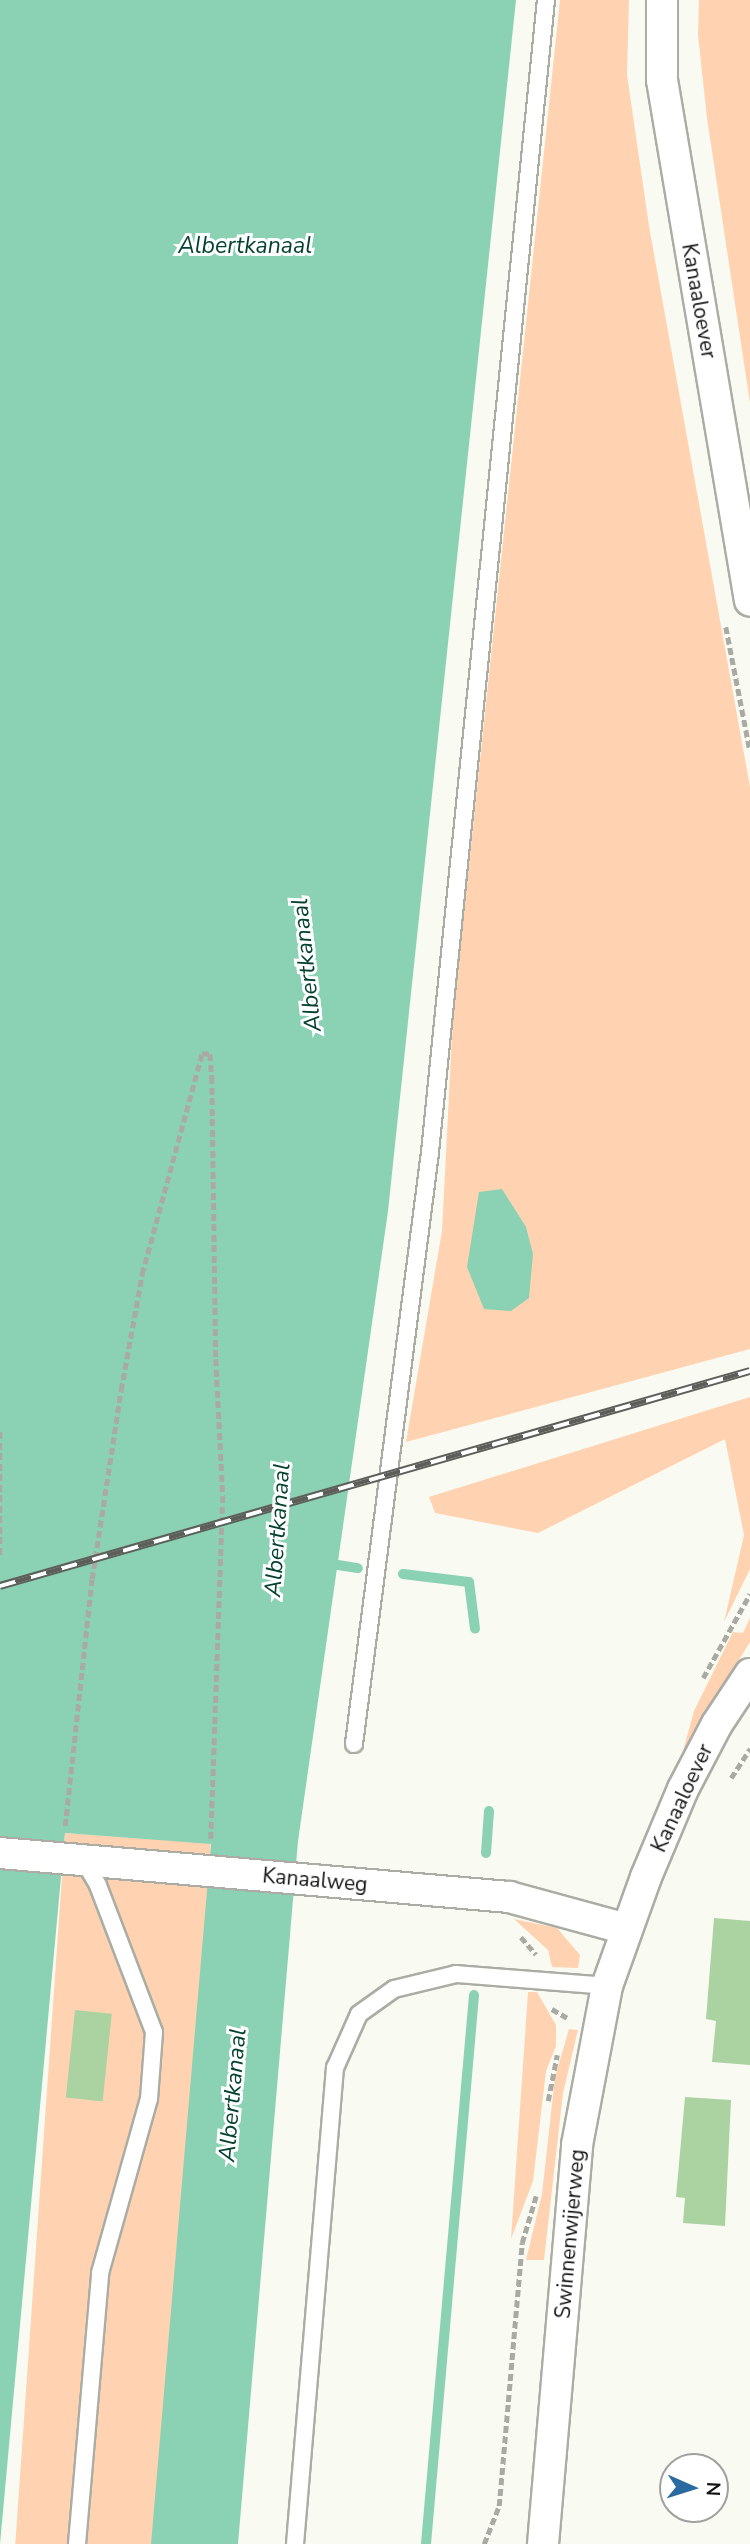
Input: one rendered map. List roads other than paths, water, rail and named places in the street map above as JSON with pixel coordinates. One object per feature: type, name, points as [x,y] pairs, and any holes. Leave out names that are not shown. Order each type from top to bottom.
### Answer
[{"type":"street","name":"Kanaaloever","points":[[662,0],[662,80],[750,601]]},
{"type":"street","name":"Kanaaloever","points":[[627,1929],[683,1789],[717,1724],[750,1674]]},
{"type":"street","name":"Kanaalweg","points":[[0,1853],[509,1897],[627,1929]]},
{"type":"street","name":"Swinnenwijerweg","points":[[543,2544],[577,2145],[607,1986],[627,1929]]},
{"type":"lane","points":[[354,1744],[429,1152],[546,0]]},
{"type":"lane","points":[[77,2544],[100,2273],[149,2099],[154,2032],[97,1885],[83,1860]]},
{"type":"lane","points":[[295,2544],[335,2068],[359,2014],[394,1989],[456,1974],[607,1986]]},
{"type":"water","name":"Albertkanaal","points":[[0,0],[516,0],[388,1211],[298,1841],[238,2544],[151,2544],[211,1844],[65,1833],[0,2544]]},
{"type":"water","points":[[502,1189],[526,1227],[533,1254],[529,1298],[511,1311],[484,1309],[467,1267],[479,1192]]},
{"type":"waterway","points":[[338,1565],[358,1568]]},
{"type":"waterway","points":[[403,1574],[469,1582],[475,1629]]},
{"type":"waterway","points":[[486,1853],[489,1811]]},
{"type":"waterway","points":[[426,2544],[474,1995]]},
{"type":"railway","points":[[0,1586],[750,1371]]}]
